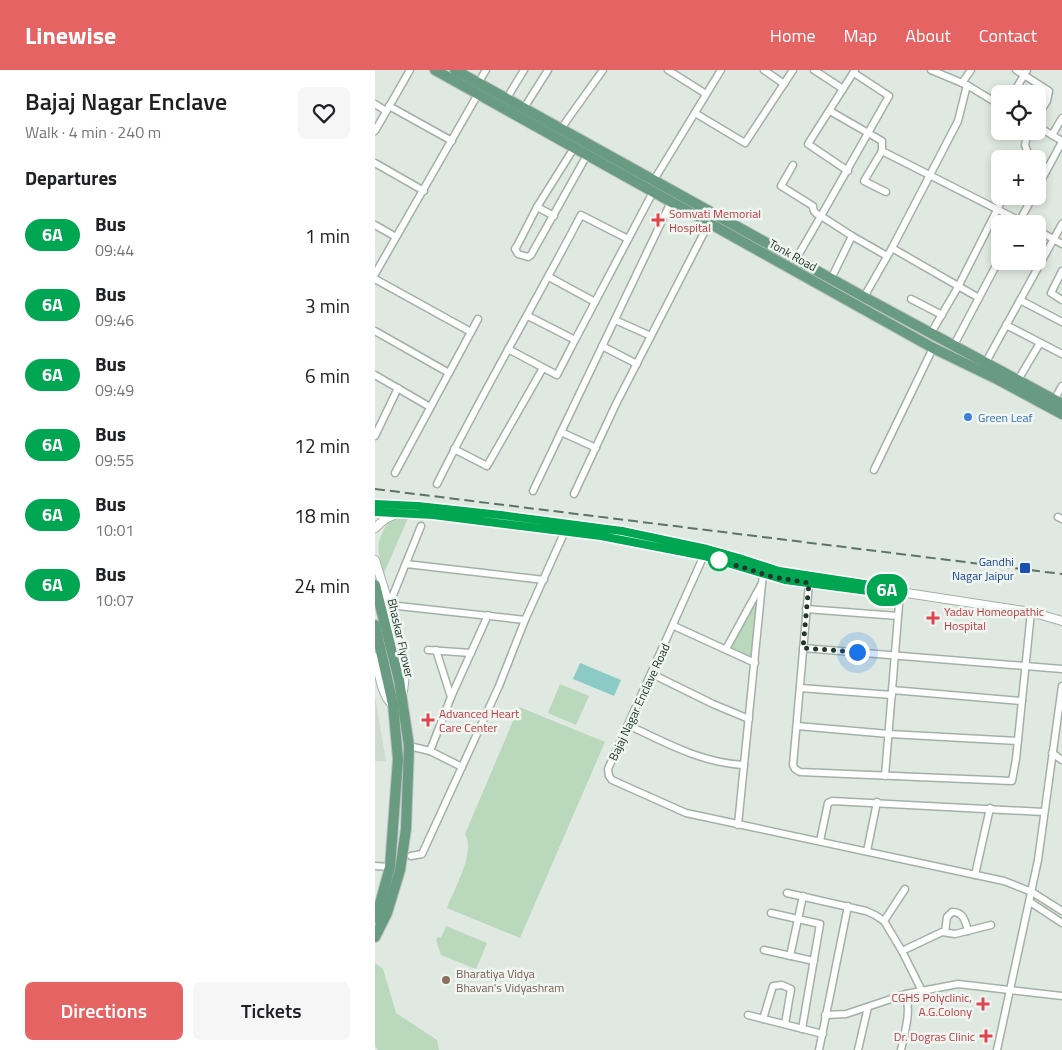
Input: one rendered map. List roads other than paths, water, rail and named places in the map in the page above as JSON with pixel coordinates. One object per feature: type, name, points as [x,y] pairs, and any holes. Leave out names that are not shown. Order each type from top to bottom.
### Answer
[{"type":"main road","name":"Tonk Road","points":[[435,70],[933,348],[1055,404]]},
{"type":"main road","name":"Tonk Road","points":[[455,70],[863,297],[1018,380],[1055,404],[1062,414]]},
{"type":"main road","name":"Bhaskar Flyover","points":[[375,585],[394,680],[393,704],[397,768],[389,867],[380,914]]},
{"type":"main road","name":"Bhaskar Flyover","points":[[375,625],[402,698],[409,746],[406,829],[400,870],[380,914]]},
{"type":"main road","points":[[375,937],[380,914]]},
{"type":"street","points":[[375,131],[410,70]]},
{"type":"street","points":[[479,83],[486,70]]},
{"type":"street","points":[[507,98],[524,70]]},
{"type":"street","points":[[524,108],[548,70]]},
{"type":"street","points":[[555,137],[603,70]]},
{"type":"street","points":[[668,70],[706,94]]},
{"type":"street","points":[[654,180],[721,70]]},
{"type":"street","points":[[763,70],[784,84]]},
{"type":"street","points":[[695,113],[745,143],[793,70]]},
{"type":"street","points":[[814,70],[843,89]]},
{"type":"street","points":[[931,70],[965,84],[991,100]]},
{"type":"street","points":[[863,297],[931,176],[958,121],[965,84],[971,70]]},
{"type":"street","points":[[1016,70],[1025,72],[1041,85]]},
{"type":"street","points":[[796,259],[869,134],[889,96],[855,71],[808,144],[847,171]]},
{"type":"street","points":[[1018,85],[1025,72]]},
{"type":"street","points":[[1046,89],[1049,91],[1046,102]]},
{"type":"street","points":[[375,274],[478,94]]},
{"type":"street","points":[[375,104],[387,108],[452,141]]},
{"type":"street","points":[[830,111],[882,141],[882,151],[864,181],[886,192]]},
{"type":"street","points":[[1052,135],[1062,118]]},
{"type":"street","points":[[1046,131],[1062,141],[1046,171]]},
{"type":"street","points":[[574,148],[537,207],[515,249],[518,254],[528,257],[531,255],[587,155]]},
{"type":"street","points":[[882,151],[1006,215]]},
{"type":"street","points":[[375,163],[424,190]]},
{"type":"street","points":[[793,165],[781,186],[813,206],[813,210],[821,216],[887,256]]},
{"type":"street","points":[[508,349],[557,375],[653,192]]},
{"type":"street","points":[[533,491],[671,202]]},
{"type":"street","points":[[931,333],[958,287],[999,205]]},
{"type":"street","points":[[537,207],[554,216]]},
{"type":"street","points":[[437,484],[454,449],[528,316],[581,215],[628,239]]},
{"type":"street","points":[[574,494],[637,364],[709,223]]},
{"type":"street","points":[[985,362],[1062,224]]},
{"type":"street","points":[[375,226],[396,236]]},
{"type":"street","points":[[1046,235],[1062,244]]},
{"type":"street","points":[[831,279],[852,236]]},
{"type":"street","points":[[892,248],[979,298]]},
{"type":"street","points":[[954,345],[994,270]]},
{"type":"street","points":[[1061,273],[1051,293],[1062,300]]},
{"type":"street","points":[[549,277],[595,302]]},
{"type":"street","points":[[375,278],[471,332]]},
{"type":"street","points":[[911,299],[942,316]]},
{"type":"street","points":[[1020,300],[1062,322]]},
{"type":"street","points":[[528,316],[575,340]]},
{"type":"street","points":[[395,472],[478,319]]},
{"type":"street","points":[[615,320],[651,336]]},
{"type":"street","points":[[1006,325],[1062,354]]},
{"type":"street","points":[[375,331],[449,373]]},
{"type":"street","points":[[1018,380],[1040,342]]},
{"type":"street","points":[[602,346],[637,364]]},
{"type":"street","points":[[874,470],[933,348]]},
{"type":"street","points":[[454,449],[487,466],[543,368]]},
{"type":"street","points":[[375,375],[430,407]]},
{"type":"street","points":[[1055,404],[1062,386]]},
{"type":"street","points":[[375,436],[398,388]]},
{"type":"street","points":[[561,432],[596,448]]},
{"type":"street","points":[[375,504],[418,506],[622,531],[705,553],[763,578],[876,592],[888,590]]},
{"type":"street","points":[[375,512],[441,516],[601,536],[739,558],[779,571],[1031,612],[1062,621]]},
{"type":"street","points":[[375,528],[385,519],[400,513]]},
{"type":"street","points":[[389,605],[421,526]]},
{"type":"street","points":[[411,856],[422,854],[499,686],[525,620],[565,531]]},
{"type":"street","name":"Bajaj Nagar Enclave Road","points":[[705,553],[674,626],[608,769],[612,780],[681,811],[1018,885],[1062,911]]},
{"type":"street","points":[[375,560],[389,605],[405,675],[402,698]]},
{"type":"street","points":[[406,564],[544,580]]},
{"type":"street","points":[[726,649],[763,578]]},
{"type":"street","points":[[738,825],[763,578]]},
{"type":"street","points":[[809,583],[793,765],[797,771],[1012,781],[1027,665],[1031,612]]},
{"type":"street","points":[[885,776],[900,592]]},
{"type":"street","points":[[389,605],[525,620]]},
{"type":"street","points":[[807,608],[898,616]]},
{"type":"street","points":[[431,751],[451,697],[488,616]]},
{"type":"street","points":[[674,626],[755,663]]},
{"type":"street","points":[[803,648],[1062,669]]},
{"type":"street","points":[[428,650],[471,654]]},
{"type":"street","points":[[436,650],[451,697]]},
{"type":"street","points":[[375,657],[379,678],[388,700],[393,704]]},
{"type":"street","points":[[652,674],[713,704],[749,719]]},
{"type":"street","points":[[997,1050],[1032,892],[1062,686]]},
{"type":"street","points":[[800,688],[1022,701]]},
{"type":"street","points":[[628,725],[692,755],[726,764],[744,765]]},
{"type":"street","points":[[797,726],[889,734],[1018,741]]},
{"type":"street","points":[[409,746],[431,751],[462,767]]},
{"type":"street","points":[[1052,753],[1062,760]]},
{"type":"street","points":[[820,841],[830,801],[1044,812]]},
{"type":"street","points":[[867,851],[877,802]]},
{"type":"street","points":[[975,875],[990,808]]},
{"type":"street","points":[[375,866],[389,867]]},
{"type":"street","points":[[884,921],[905,889]]},
{"type":"street","points":[[787,893],[848,906],[875,914],[884,921],[902,951],[922,991]]},
{"type":"street","points":[[790,956],[803,896]]},
{"type":"street","points":[[1030,902],[1062,923]]},
{"type":"street","points":[[819,1050],[848,906]]},
{"type":"street","points":[[945,932],[947,916],[953,912],[961,913],[968,931]]},
{"type":"street","points":[[771,913],[820,924],[801,1029]]},
{"type":"street","points":[[902,951],[945,932],[955,934],[991,925]]},
{"type":"street","points":[[764,950],[814,961]]},
{"type":"street","points":[[825,1016],[846,1014],[907,994],[958,984],[1062,996]]},
{"type":"street","points":[[763,1019],[773,986],[782,985],[791,989],[785,1024]]},
{"type":"street","points":[[901,1050],[909,1007],[907,994]]},
{"type":"street","points":[[859,1050],[868,1007]]},
{"type":"street","points":[[748,1015],[823,1034]]},
{"type":"water","points":[[580,663],[621,680],[614,696],[573,679]]},
{"type":"railway","points":[[375,489],[1062,574]]},
{"type":"place","name":"Somvati Memorial Hospital","points":[[658,220]]},
{"type":"place","name":"Green Leaf","points":[[968,417]]},
{"type":"place","name":"Gandhi Nagar Jaipur","points":[[1025,568]]},
{"type":"place","name":"Yadav Homeopathic Hospital","points":[[933,618]]},
{"type":"place","name":"Advanced Heart Care Center","points":[[428,720]]},
{"type":"place","name":"Bharatiya Vidya Bhavan's Vidyashram","points":[[446,980]]},
{"type":"place","name":"CGHS Polyclinic, A.G.Colony","points":[[983,1004]]},
{"type":"place","name":"Dr. Dogras Clinic","points":[[986,1036]]}]
